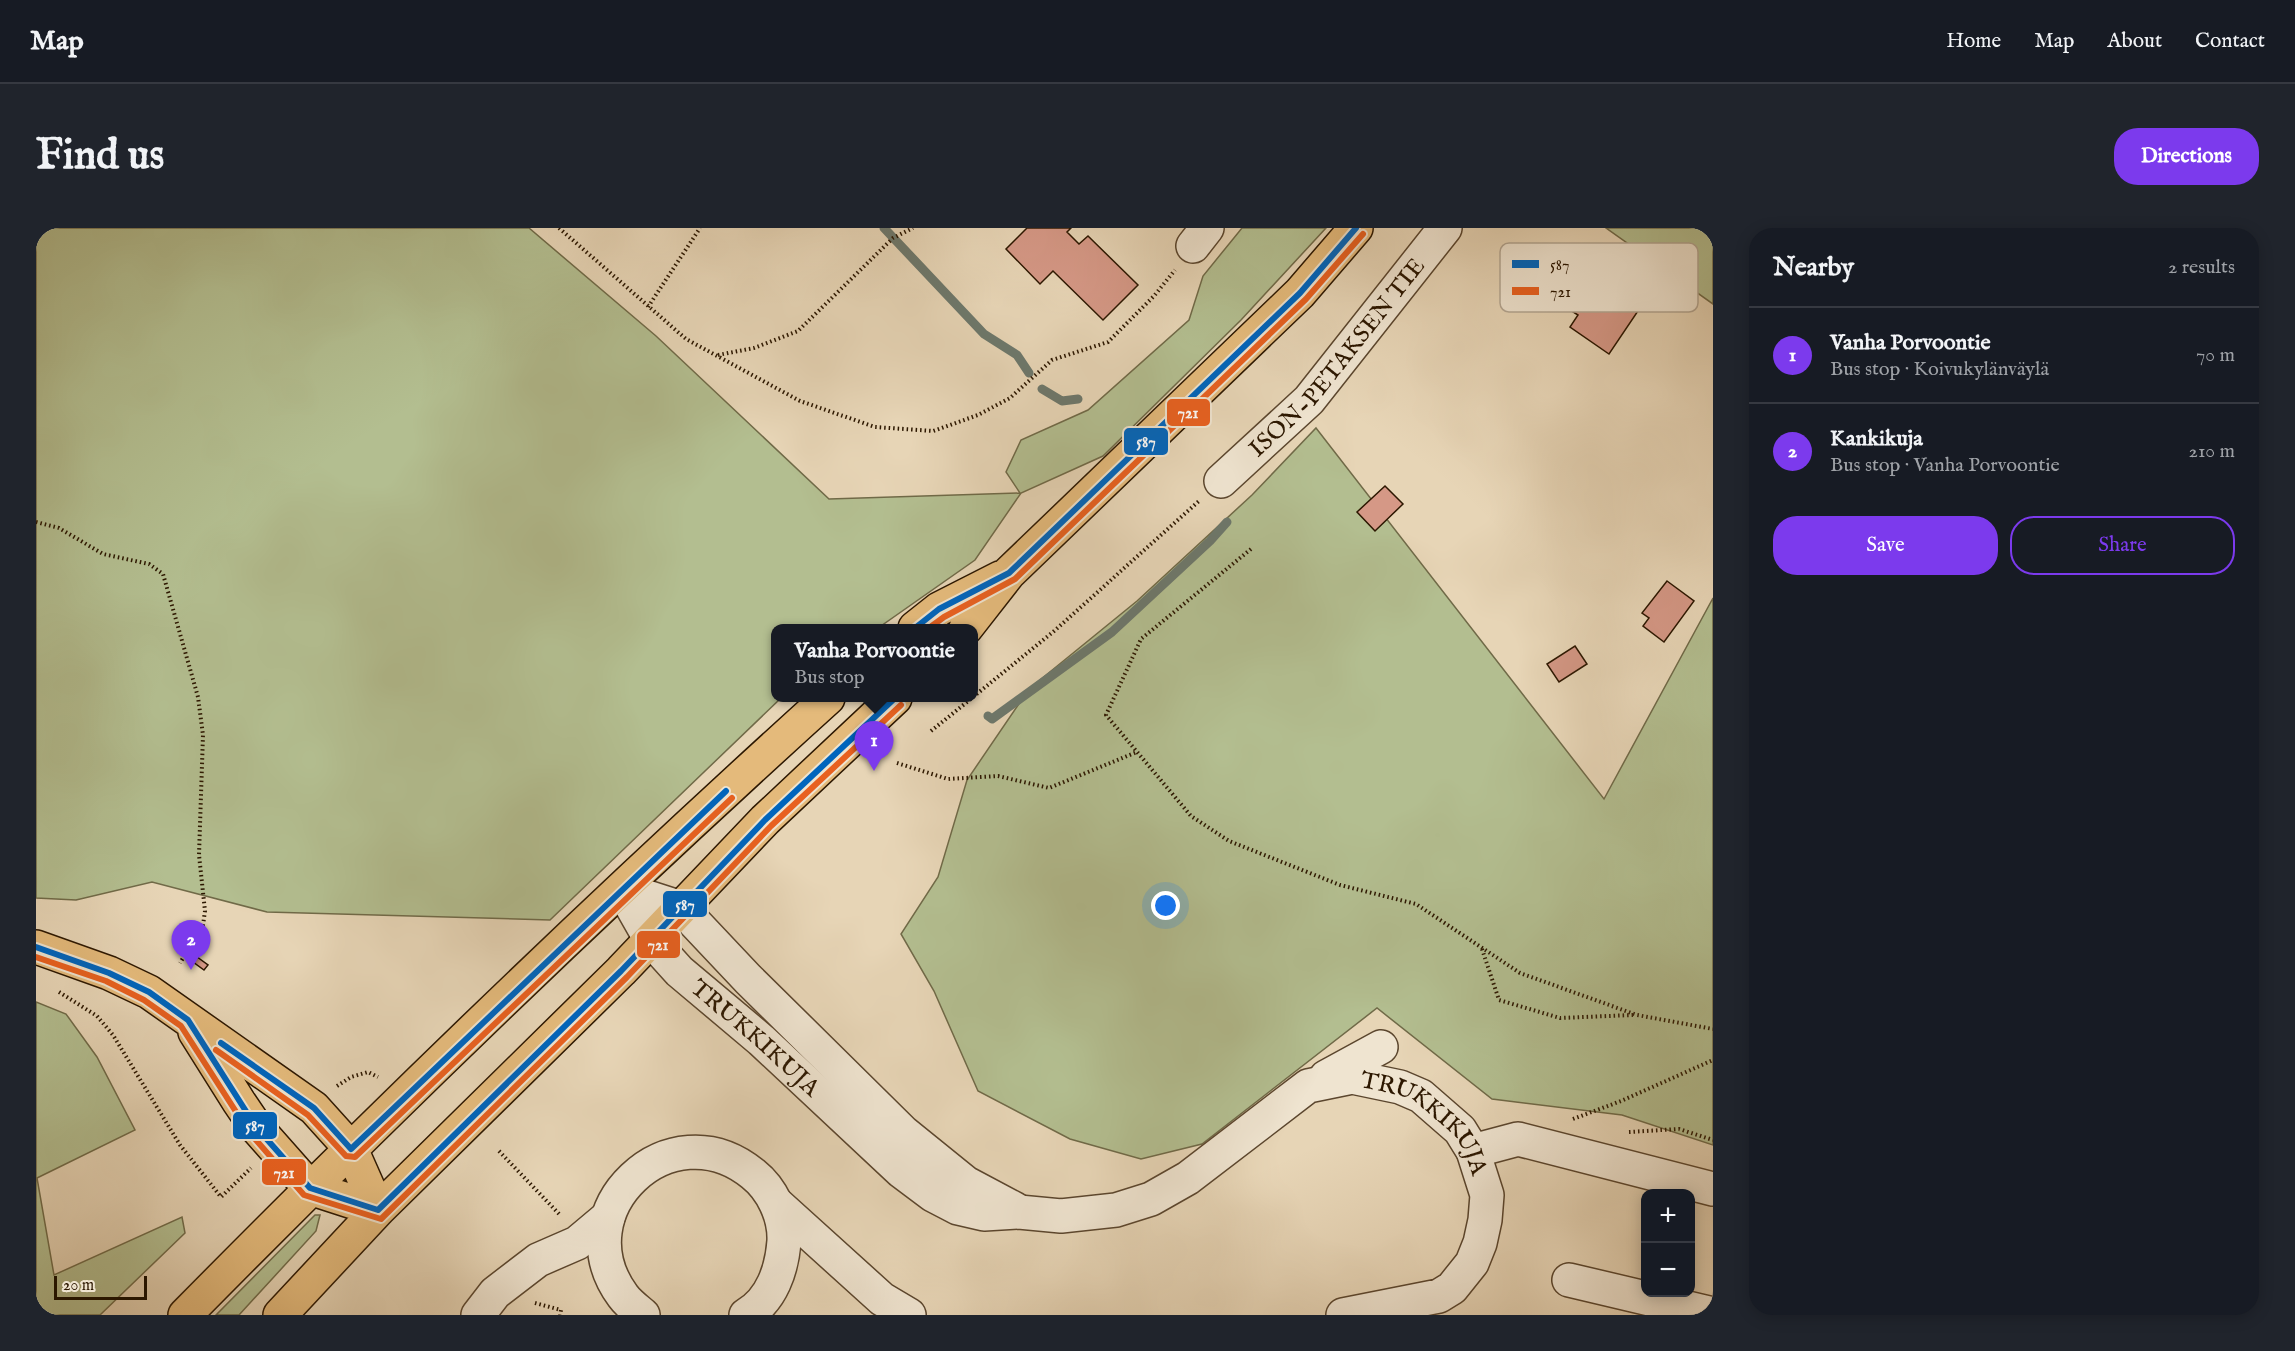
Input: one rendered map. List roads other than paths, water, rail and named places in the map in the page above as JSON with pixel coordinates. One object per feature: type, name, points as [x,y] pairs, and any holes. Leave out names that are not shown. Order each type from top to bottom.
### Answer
[{"type":"main road","points":[[969,624],[1009,573],[1300,293],[1356,228]]},
{"type":"main road","points":[[920,624],[939,609],[1009,573]]},
{"type":"main road","points":[[185,1315],[310,1188],[692,821],[824,702]]},
{"type":"main road","points":[[280,1315],[378,1210],[651,940],[765,820],[891,702]]},
{"type":"main road","points":[[36,947],[109,973],[149,992],[314,1108],[351,1149],[378,1210]]},
{"type":"main road","points":[[188,1020],[256,1127],[310,1188],[378,1210]]},
{"type":"street","name":"ISON-PETAKSEN TIE","points":[[1221,481],[1309,400],[1445,228]]},
{"type":"street","name":"TRUKKIKUJA","points":[[622,889],[681,908],[748,979],[903,1132],[966,1183],[1010,1207],[1061,1216],[1116,1210],[1151,1199],[1188,1178],[1308,1086],[1352,1077],[1400,1087],[1421,1096],[1460,1130],[1473,1151],[1487,1195],[1480,1243],[1472,1263],[1449,1302],[1439,1296],[1357,1314]]},
{"type":"street","name":"TRUKKIKUJA","points":[[622,889],[651,940],[680,971],[761,1040],[901,1171],[933,1195],[958,1208],[984,1214],[1010,1207]]},
{"type":"street","points":[[1308,1086],[1381,1047]]},
{"type":"street","points":[[1473,1151],[1518,1139],[1713,1190]]},
{"type":"street","points":[[643,1315],[623,1297],[610,1273],[604,1245],[608,1217],[619,1192],[637,1172],[661,1158],[688,1151],[715,1154],[740,1164],[762,1181],[777,1204],[882,1299],[909,1315]]},
{"type":"street","points":[[746,1315],[752,1312],[771,1290],[783,1262],[784,1233],[777,1204]]},
{"type":"street","points":[[478,1315],[495,1293],[538,1260],[577,1243],[608,1217]]},
{"type":"street","points":[[1569,1280],[1713,1314]]},
{"type":"waterway","points":[[884,228],[984,334],[1017,355],[1029,373]]},
{"type":"waterway","points":[[1042,389],[1062,401],[1078,399]]},
{"type":"waterway","points":[[988,716],[992,719],[1112,632],[1210,541],[1227,522]]},
{"type":"place","name":"Vanha Porvoontie","points":[[874,771]]},
{"type":"place","name":"Kankikuja","points":[[191,970]]}]
